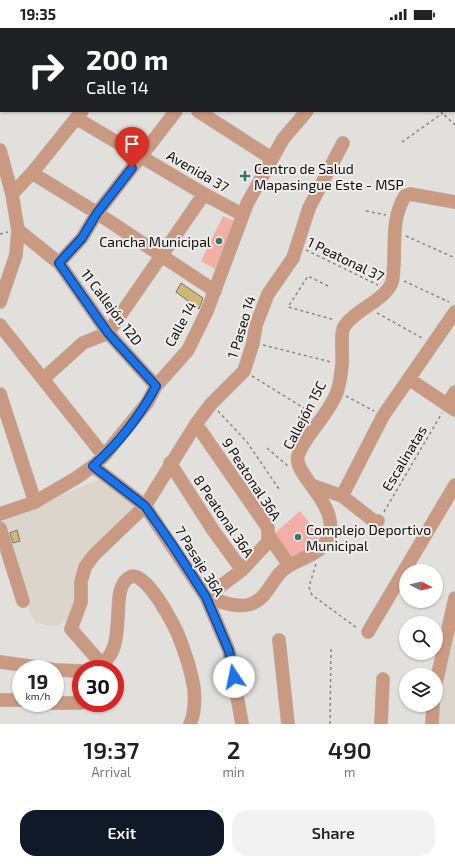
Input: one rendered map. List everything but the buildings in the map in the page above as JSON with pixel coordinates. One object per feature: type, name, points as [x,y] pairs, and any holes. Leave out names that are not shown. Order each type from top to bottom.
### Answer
[{"type":"street","points":[[59,263],[82,238],[97,213],[175,112]]},
{"type":"street","points":[[200,112],[271,158]]},
{"type":"street","name":"Calle 14","points":[[0,514],[35,502],[76,478],[93,466],[104,456],[147,403],[156,386],[188,350],[215,291],[247,204],[271,158],[283,139],[306,112]]},
{"type":"street","points":[[12,194],[32,173],[79,114]]},
{"type":"street","name":"Avenida 37","points":[[79,114],[141,156],[204,194],[243,215]]},
{"type":"street","name":"1 Paseo 14","points":[[94,660],[72,632],[71,625],[81,602],[80,582],[85,567],[94,555],[145,506],[170,463],[196,424],[211,404],[244,371],[253,343],[256,325],[268,294],[293,258],[309,208],[343,143]]},
{"type":"street","points":[[0,150],[12,194],[18,230],[16,255],[0,302]]},
{"type":"street","points":[[32,173],[97,213],[215,291]]},
{"type":"street","points":[[43,379],[83,343],[108,333],[204,194]]},
{"type":"street","points":[[347,323],[387,290],[393,276],[396,224],[405,196],[410,194],[455,202]]},
{"type":"street","name":"11 Callejón 12D","points":[[18,230],[59,263],[108,333],[156,386]]},
{"type":"street","points":[[342,496],[383,416],[455,312]]},
{"type":"street","name":"Callejón 15C","points":[[317,553],[328,538],[330,523],[326,505],[298,466],[297,458],[299,452],[322,419],[337,392],[342,365],[343,329],[347,323]]},
{"type":"street","points":[[0,325],[104,456]]},
{"type":"street","points":[[409,379],[451,407],[455,392]]},
{"type":"street","points":[[0,394],[35,502]]},
{"type":"street","name":"9 Peatonal 36A","points":[[196,424],[268,528],[268,542],[242,570]]},
{"type":"street","name":"8 Peatonal 36A","points":[[170,463],[213,530],[242,570],[206,597]]},
{"type":"street","name":"7 Pasaje 36A","points":[[93,466],[145,506],[206,597],[229,651],[242,724]]},
{"type":"street","points":[[311,485],[342,496],[374,521],[378,521]]},
{"type":"street","points":[[368,632],[455,485]]},
{"type":"street","points":[[0,528],[23,601]]},
{"type":"street","points":[[269,536],[289,565]]},
{"type":"street","points":[[206,597],[223,602],[249,605],[258,601],[266,593],[279,574],[289,565],[317,553]]},
{"type":"street","points":[[105,660],[113,650],[117,630],[120,592],[123,584],[132,576],[138,577],[150,587],[177,632],[194,688],[192,721]]},
{"type":"street","points":[[439,668],[455,598]]},
{"type":"street","points":[[279,640],[288,724]]},
{"type":"street","points":[[0,662],[12,664]]},
{"type":"street","points":[[381,724],[383,679]]},
{"type":"street","points":[[0,700],[12,700]]},
{"type":"street","points":[[432,724],[433,712]]},
{"type":"path","points":[[402,142],[443,113],[455,125]]},
{"type":"path","points":[[366,211],[396,224],[455,258]]},
{"type":"path","name":"1 Peatonal 37","points":[[297,246],[387,290]]},
{"type":"path","points":[[328,286],[308,276],[288,307],[347,323]]},
{"type":"path","points":[[393,276],[455,305]]},
{"type":"path","points":[[366,308],[432,344]]},
{"type":"path","points":[[253,343],[342,365]]},
{"type":"path","points":[[244,371],[322,419]]},
{"type":"path","points":[[337,392],[383,416]]},
{"type":"path","points":[[211,404],[247,442],[279,489]]},
{"type":"path","name":"Escalinatas","points":[[378,521],[451,407]]},
{"type":"path","points":[[317,553],[316,566],[309,587],[312,595],[362,632],[368,632]]},
{"type":"path","points":[[330,724],[331,648]]},
{"type":"shaded area","name":"Cancha Municipal","points":[[223,216],[236,222],[217,270],[201,261]]},
{"type":"shaded area","points":[[101,479],[138,505],[81,567],[78,597],[70,618],[61,624],[53,626],[36,623],[30,614],[4,518]]},
{"type":"shaded area","name":"Complejo Deportivo Municipal","points":[[300,511],[323,540],[292,560],[275,533]]},
{"type":"shaded area","points":[[455,629],[455,724],[436,724],[437,712],[443,712],[443,678]]},
{"type":"place","name":"Centro de Salud Mapasingue Este - MSP","points":[[245,176]]},
{"type":"place","name":"Cancha Municipal","points":[[219,241]]},
{"type":"place","name":"Complejo Deportivo Municipal","points":[[298,537]]},
{"type":"route","points":[[132,168],[97,213],[82,238],[59,263],[108,333],[156,386],[147,403],[104,456],[93,466],[145,506],[173,546],[206,597],[229,651],[234,677]]}]
